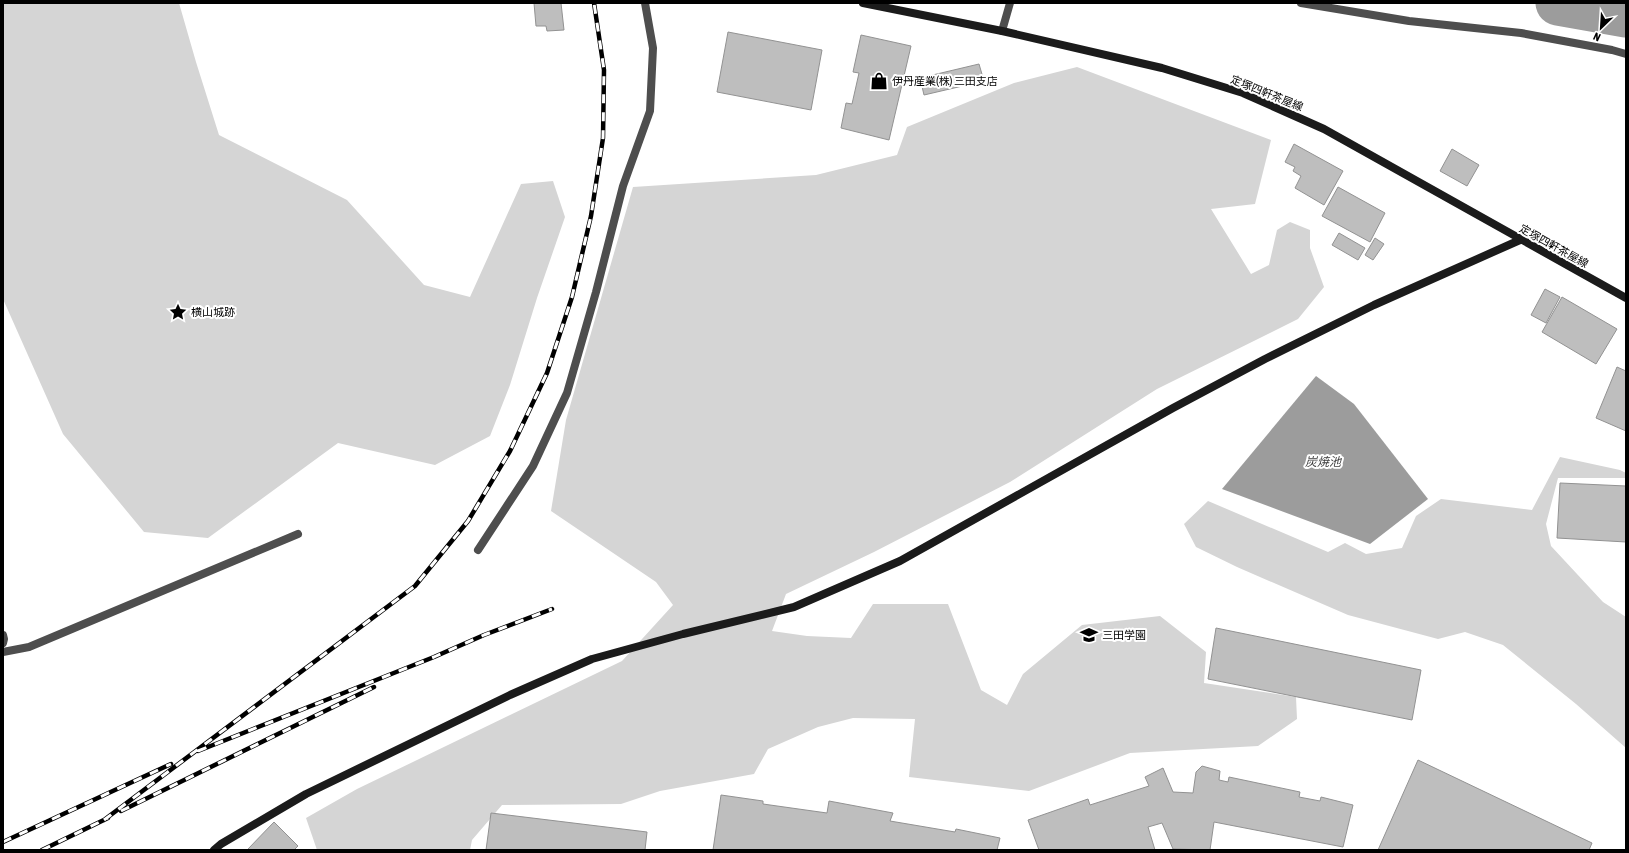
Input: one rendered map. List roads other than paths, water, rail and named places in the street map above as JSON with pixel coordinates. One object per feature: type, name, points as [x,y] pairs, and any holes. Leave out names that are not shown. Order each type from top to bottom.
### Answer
[{"type":"street","points":[[478,550],[533,466],[567,393],[624,186],[650,111],[653,48],[645,3]]},
{"type":"street","name":"定塚四軒茶屋線","points":[[863,3],[1002,31],[1162,68],[1243,93],[1324,129],[1626,298]]},
{"type":"street","points":[[1002,31],[1010,3]]},
{"type":"street","points":[[1301,3],[1409,21],[1520,33],[1626,54]]},
{"type":"street","points":[[214,850],[221,844],[306,794],[510,695],[592,659],[683,634],[794,607],[900,561],[1173,408],[1265,359],[1374,305],[1520,240]]},
{"type":"street","points":[[3,652],[28,647],[298,534]]},
{"type":"street","points":[[3,635],[3,642]]},
{"type":"water","name":"炭焼池","points":[[1316,376],[1354,404],[1428,499],[1370,544],[1222,489]]},
{"type":"waterway","points":[[1558,3],[1626,15]]},
{"type":"railway","points":[[104,820],[415,586],[468,521],[510,451],[547,373],[572,297],[591,216],[603,138],[604,70],[594,3]]},
{"type":"railway","points":[[198,751],[552,609]]},
{"type":"railway","points":[[121,811],[374,687]]},
{"type":"railway","points":[[3,842],[171,764]]},
{"type":"railway","points":[[42,850],[108,818]]},
{"type":"place","name":"伊丹産業(株) 三田支店","points":[[879,81]]},
{"type":"place","name":"横山城跡","points":[[178,312]]},
{"type":"place","name":"三田学園","points":[[1089,635]]}]
